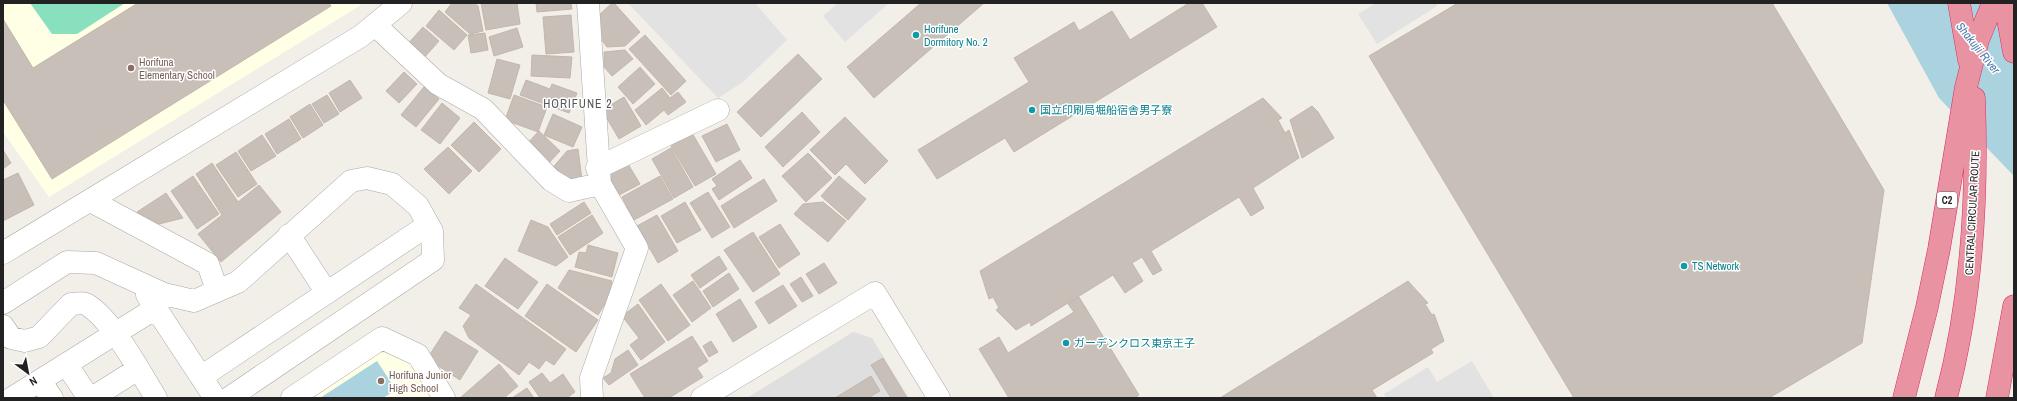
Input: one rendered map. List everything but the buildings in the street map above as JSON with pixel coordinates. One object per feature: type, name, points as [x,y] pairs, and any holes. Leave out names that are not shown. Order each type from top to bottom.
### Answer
[{"type":"highway","name":"CENTRAL CIRCULAR ROUTE","points":[[1946,398],[1958,347],[1966,301],[1971,262],[1976,189],[1974,95],[1967,42],[1959,3]]},
{"type":"highway","name":"C2","points":[[1904,398],[1927,307],[1939,249],[1966,87],[1978,40],[1993,3]]},
{"type":"highway","points":[[2005,3],[2014,52]]},
{"type":"highway","points":[[1997,398],[2014,306]]},
{"type":"street","points":[[3,253],[361,36],[401,3]]},
{"type":"street","points":[[588,3],[598,176],[637,248],[591,378],[592,398]]},
{"type":"street","points":[[375,25],[438,84],[483,109],[551,180],[569,192],[718,110]]},
{"type":"street","points":[[3,303],[67,262],[96,262],[164,294],[194,301],[238,282],[351,181],[367,178],[392,184],[418,206],[432,231],[433,260],[229,398]]},
{"type":"street","points":[[91,201],[208,264],[218,290]]},
{"type":"street","points":[[201,377],[428,225]]},
{"type":"street","points":[[289,235],[327,293]]},
{"type":"street","points":[[140,284],[215,398]]},
{"type":"street","points":[[702,398],[875,293],[939,398]]},
{"type":"street","points":[[3,326],[11,338],[25,341],[39,337],[71,304],[85,303],[96,312],[115,334],[138,369],[149,395]]},
{"type":"street","points":[[12,398],[46,389],[66,364],[156,308]]},
{"type":"street","points":[[292,398],[382,338],[418,355],[444,398]]},
{"type":"street","points":[[66,364],[89,398]]},
{"type":"street","points":[[92,398],[138,369]]},
{"type":"shaded area","name":"Horifuna Elementary School","points":[[3,3],[360,3],[361,5],[49,197],[3,132]]},
{"type":"shaded area","points":[[628,3],[755,3],[787,40],[743,82],[718,98]]},
{"type":"shaded area","points":[[838,3],[889,3],[845,42],[823,16]]},
{"type":"shaded area","points":[[1376,3],[1436,3],[1437,6],[1377,44],[1358,14]]},
{"type":"shaded area","points":[[853,332],[872,338],[909,398],[747,398]]},
{"type":"shaded area","name":"Horifuna Junior High School","points":[[382,352],[413,363],[433,398],[312,398]]},
{"type":"shaded area","points":[[1472,361],[1494,398],[1386,398],[1384,394],[1428,367],[1437,382]]},
{"type":"green space","points":[[30,3],[125,3],[77,34],[52,34]]},
{"type":"water","name":"Shakujii River","points":[[1887,3],[2012,3],[2014,7],[2014,176],[1939,98]]},
{"type":"water","points":[[377,361],[396,390],[383,398],[320,398]]},
{"type":"place","name":"Horifune Dormitory No. 2","points":[[916,35]]},
{"type":"place","name":"Horifuna Elementary School","points":[[131,68]]},
{"type":"place","name":"国立印刷局堀船宿舎男子寮","points":[[1032,110]]},
{"type":"place","name":"TS Network","points":[[1684,266]]},
{"type":"place","name":"ガーデンクロス東京王子","points":[[1066,343]]},
{"type":"place","name":"Horifuna Junior High School","points":[[381,381]]},
{"type":"district","name":"HORIFUNE 2","points":[[578,104]]}]
